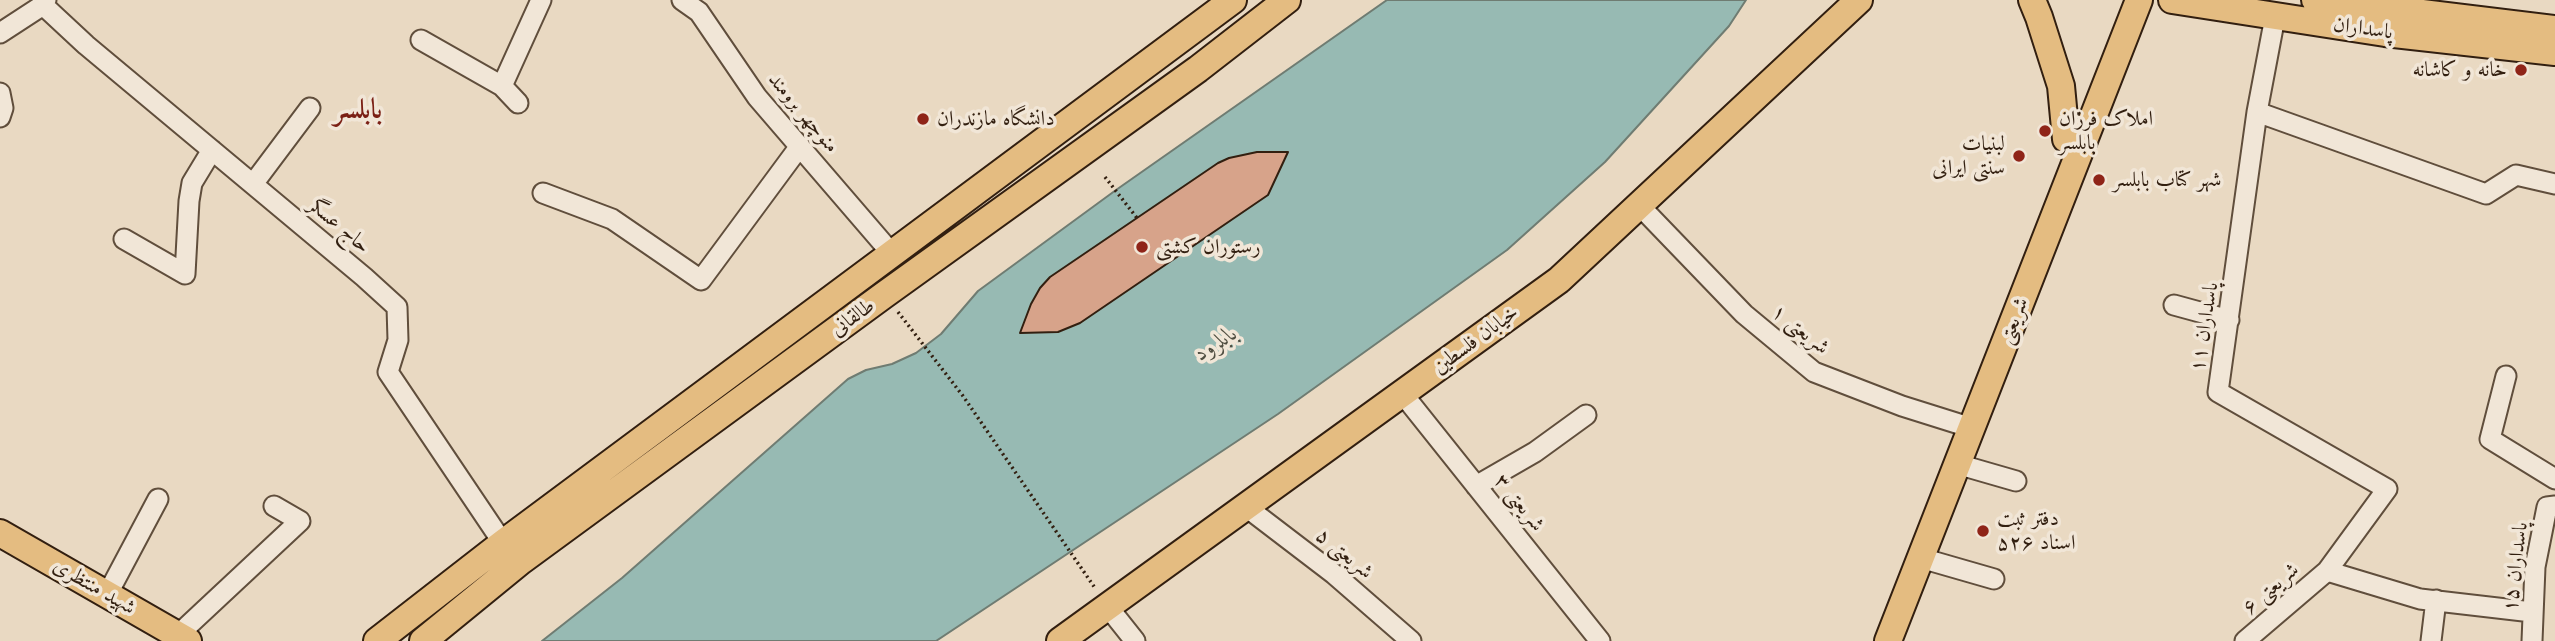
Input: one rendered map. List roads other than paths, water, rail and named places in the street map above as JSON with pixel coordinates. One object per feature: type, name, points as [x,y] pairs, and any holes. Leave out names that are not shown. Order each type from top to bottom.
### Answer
[{"type":"main road","name":"طالقانی","points":[[377,641],[503,543],[1233,0]]},
{"type":"main road","name":"طالقانی","points":[[423,641],[543,545],[1198,69],[1287,0]]},
{"type":"main road","name":"خیابان فلسطین","points":[[1060,641],[1559,280],[1859,0]]},
{"type":"main road","points":[[2032,0],[2061,86],[2066,139]]},
{"type":"main road","name":"شریعتی","points":[[1888,641],[1957,464],[1963,426],[2066,139],[2120,0]]},
{"type":"main road","name":"شریعتی","points":[[1869,641],[1963,426],[2138,0]]},
{"type":"main road","name":"پاسداران","points":[[2172,0],[2385,33],[2555,52]]},
{"type":"main road","name":"پاسداران","points":[[2315,0],[2555,29]]},
{"type":"main road","name":"شهید منتظری","points":[[0,533],[183,638]]},
{"type":"street","points":[[502,86],[541,0]]},
{"type":"street","name":"منوچهر برومند","points":[[682,0],[699,12],[757,97],[893,254]]},
{"type":"street","points":[[0,33],[45,3]]},
{"type":"street","name":"حاج عسگر","points":[[45,3],[86,45],[397,307],[398,340],[388,372],[503,543]]},
{"type":"street","name":"پاسداران ۱۱","points":[[2275,17],[2257,112],[2218,392],[2387,489],[2327,571]]},
{"type":"street","points":[[421,40],[502,86],[518,103]]},
{"type":"street","points":[[0,93],[3,108],[0,117]]},
{"type":"street","points":[[254,184],[310,108]]},
{"type":"street","points":[[2257,112],[2486,194],[2516,175],[2555,184]]},
{"type":"street","points":[[543,193],[612,219],[701,280],[800,146]]},
{"type":"street","points":[[124,239],[185,274],[192,183],[212,150]]},
{"type":"street","name":"شریعتی ۱","points":[[1639,205],[1744,314],[1814,372],[1963,426]]},
{"type":"street","points":[[2174,305],[2230,320]]},
{"type":"street","points":[[2506,376],[2490,439],[2555,479]]},
{"type":"street","name":"شریعتی ۳","points":[[1402,393],[1600,641]]},
{"type":"street","points":[[1476,486],[1535,452],[1587,415]]},
{"type":"street","points":[[1957,464],[2016,481]]},
{"type":"street","points":[[107,595],[158,499]]},
{"type":"street","points":[[183,638],[300,520],[274,506]]},
{"type":"street","name":"شریعتی ۵","points":[[1245,506],[1334,573],[1411,641]]},
{"type":"street","name":"پاسداران ۱۵","points":[[2532,641],[2535,567],[2547,507],[2555,506]]},
{"type":"street","points":[[1921,558],[1993,579]]},
{"type":"street","points":[[2327,571],[2420,599],[2532,612]]},
{"type":"street","name":"شریعتی ۶","points":[[2245,641],[2327,571]]},
{"type":"street","points":[[2431,641],[2436,600]]},
{"type":"street","points":[[1108,607],[1135,641]]},
{"type":"water","name":"بابلرود","points":[[1387,0],[1746,0],[1729,26],[1605,162],[1507,250],[1278,414],[936,641],[542,641],[622,578],[848,379],[916,353],[941,334],[978,291],[1116,190]]},
{"type":"place","name":"خانه و کاشانه","points":[[2521,70]]},
{"type":"place","name":"دانشگاه مازندران","points":[[923,119]]},
{"type":"place","name":"املاک فرزان بابلسر","points":[[2045,131]]},
{"type":"place","name":"لبنیات سنتی ایرانی","points":[[2019,156]]},
{"type":"place","name":"شهر کتاب بابلسر","points":[[2099,180]]},
{"type":"place","name":"رستوران کشتی","points":[[1142,247]]},
{"type":"place","name":"دفتر ثبت اسناد ۵۲۶","points":[[1983,531]]},
{"type":"district","name":"بابلسر","points":[[358,111]]}]
